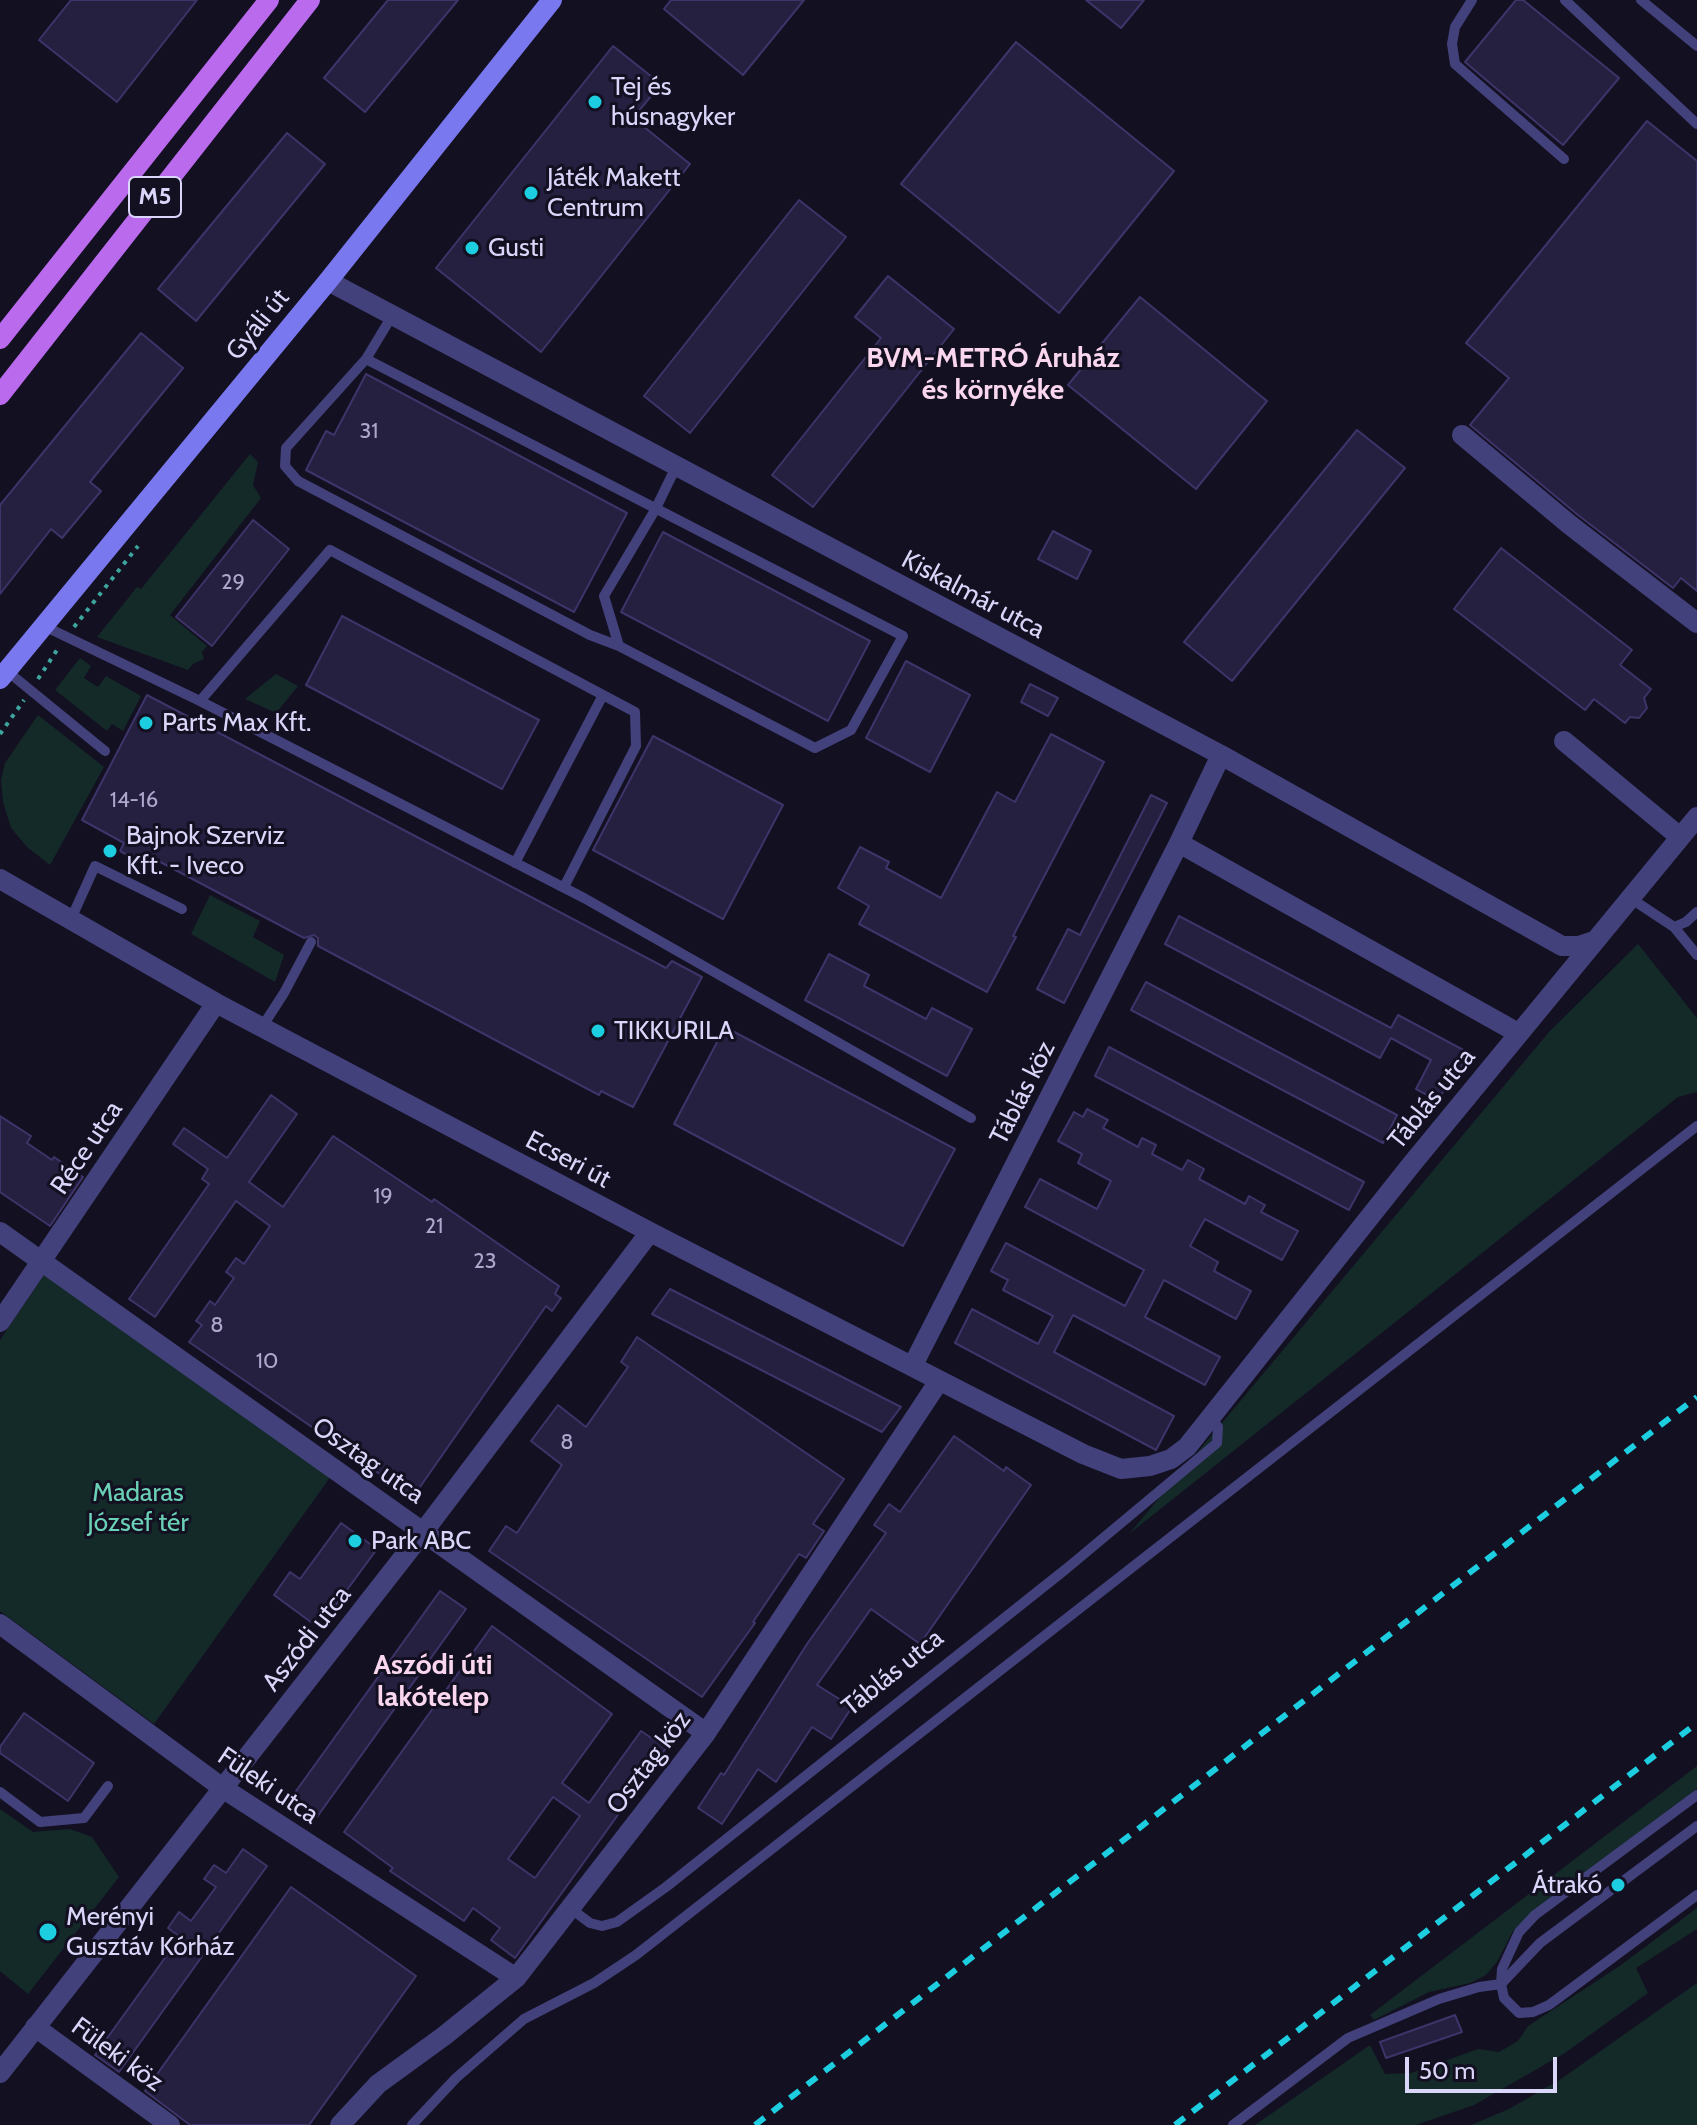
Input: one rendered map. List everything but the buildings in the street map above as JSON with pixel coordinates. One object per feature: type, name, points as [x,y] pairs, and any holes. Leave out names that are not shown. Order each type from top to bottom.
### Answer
[{"type":"main road","name":"M5","points":[[0,339],[269,0]]},
{"type":"main road","name":"M5","points":[[0,395],[310,0]]},
{"type":"street","name":"Gyáli út","points":[[3,675],[328,281],[552,0]]},
{"type":"street","name":"Kiskalmár utca","points":[[328,281],[1221,755],[1562,946],[1579,946],[1594,941]]},
{"type":"street","points":[[1462,435],[1570,525],[1692,610]]},
{"type":"street","points":[[1564,741],[1680,837]]},
{"type":"street","name":"Táblás köz","points":[[913,1365],[1221,755]]},
{"type":"street","name":"Táblás utca","points":[[1121,1469],[1150,1466],[1171,1459],[1187,1447],[1518,1033],[1697,817]]},
{"type":"street","points":[[1179,843],[1518,1033]]},
{"type":"street","name":"Ecseri út","points":[[0,879],[216,1003],[650,1232],[1083,1454],[1121,1469]]},
{"type":"street","name":"Réce utca","points":[[0,1322],[216,1003]]},
{"type":"street","name":"Osztag utca","points":[[0,1232],[706,1733]]},
{"type":"street","name":"Aszódi utca","points":[[0,2073],[424,1531],[650,1232]]},
{"type":"street","name":"Osztag köz","points":[[340,2125],[378,2084],[516,1978],[706,1733],[939,1381]]},
{"type":"street","name":"Füleki utca","points":[[0,1624],[224,1789],[516,1978]]},
{"type":"street","name":"Füleki köz","points":[[35,2027],[170,2125]]},
{"type":"lane","points":[[1472,0],[1455,27],[1452,44],[1455,64],[1564,159]]},
{"type":"lane","points":[[1565,0],[1697,124]]},
{"type":"lane","points":[[1641,0],[1697,46]]},
{"type":"lane","points":[[366,359],[903,636],[851,730],[815,748],[619,646],[590,635],[298,481],[285,466],[286,448],[366,359],[392,316]]},
{"type":"lane","points":[[619,646],[604,596],[655,510],[676,467]]},
{"type":"lane","points":[[200,701],[330,550],[635,712],[636,746],[564,887]]},
{"type":"lane","points":[[44,626],[200,701],[564,887],[971,1118]]},
{"type":"lane","points":[[3,675],[105,751]]},
{"type":"lane","points":[[515,863],[603,695]]},
{"type":"lane","points":[[71,919],[95,866],[182,909]]},
{"type":"lane","points":[[1630,898],[1674,927],[1697,955]]},
{"type":"lane","points":[[1674,927],[1697,912]]},
{"type":"lane","points":[[262,1027],[311,942]]},
{"type":"lane","points":[[412,2125],[456,2078],[524,2019],[594,1983],[636,1955],[1697,1126]]},
{"type":"lane","name":"Táblás utca","points":[[570,1908],[590,1923],[602,1926],[617,1922],[666,1887],[1066,1569],[1217,1443],[1218,1427],[1212,1418]]},
{"type":"lane","points":[[0,1792],[40,1822],[84,1818],[108,1786]]},
{"type":"lane","points":[[1697,1795],[1535,1915],[1509,1948],[1502,1969],[1504,1998],[1519,2013],[1533,2012],[1549,2005],[1697,1895]]},
{"type":"lane","points":[[1233,2125],[1348,2038],[1439,1999],[1501,1984],[1540,1943],[1697,1826]]},
{"type":"green space","points":[[250,454],[258,462],[253,485],[261,498],[170,615],[207,646],[202,652],[204,659],[188,670],[97,637],[137,587],[141,589]]},
{"type":"green space","points":[[80,658],[91,666],[84,678],[98,687],[106,676],[141,696],[123,731],[112,724],[107,731],[55,690]]},
{"type":"green space","points":[[276,674],[298,686],[276,713],[245,699]]},
{"type":"green space","points":[[38,715],[104,767],[50,865],[27,847],[11,828],[3,802],[1,780],[5,763]]},
{"type":"green space","points":[[210,895],[260,921],[253,937],[284,955],[275,982],[191,934]]},
{"type":"green space","points":[[1638,944],[1697,1018],[1697,1092],[1678,1097],[1129,1534],[1549,1032]]},
{"type":"green space","name":"Madaras József tér","points":[[45,1273],[331,1476],[154,1724],[0,1611],[0,1340]]},
{"type":"green space","points":[[1697,1766],[1697,1789],[1532,1912],[1513,1931],[1497,1962],[1486,1975],[1470,1983],[1429,1992],[1374,2020],[1370,2015]]},
{"type":"green space","points":[[0,1809],[33,1832],[70,1829],[92,1837],[119,1877],[28,1994],[0,1971]]},
{"type":"green space","points":[[1697,1908],[1697,1929],[1636,1968],[1648,1993],[1565,2053],[1474,2105],[1416,2125],[1255,2125],[1370,2045],[1385,2074],[1411,2073],[1478,2049],[1499,2052],[1518,2041],[1528,2026],[1621,1965]]},
{"type":"green space","points":[[1697,1983],[1697,2125],[1471,2125],[1509,2109],[1561,2079]]},
{"type":"railway","points":[[755,2125],[1697,1397]]},
{"type":"railway","points":[[1175,2125],[1697,1723]]},
{"type":"place","name":"Tej és húsnagyker","points":[[595,102]]},
{"type":"place","name":"Játék Makett Centrum","points":[[531,193]]},
{"type":"place","name":"Gusti","points":[[472,248]]},
{"type":"place","name":"Parts Max Kft.","points":[[146,723]]},
{"type":"place","name":"Bajnok Szerviz Kft. - Iveco","points":[[110,851]]},
{"type":"place","name":"TIKKURILA","points":[[598,1031]]},
{"type":"place","name":"Park ABC","points":[[355,1541]]},
{"type":"place","name":"Átrakó","points":[[1618,1885]]},
{"type":"place","name":"Merényi Gusztáv Kórház","points":[[48,1932]]},
{"type":"district","name":"BVM-METRÓ Áruház és környéke","points":[[993,375]]},
{"type":"district","name":"Aszódi úti lakótelep","points":[[433,1682]]}]
